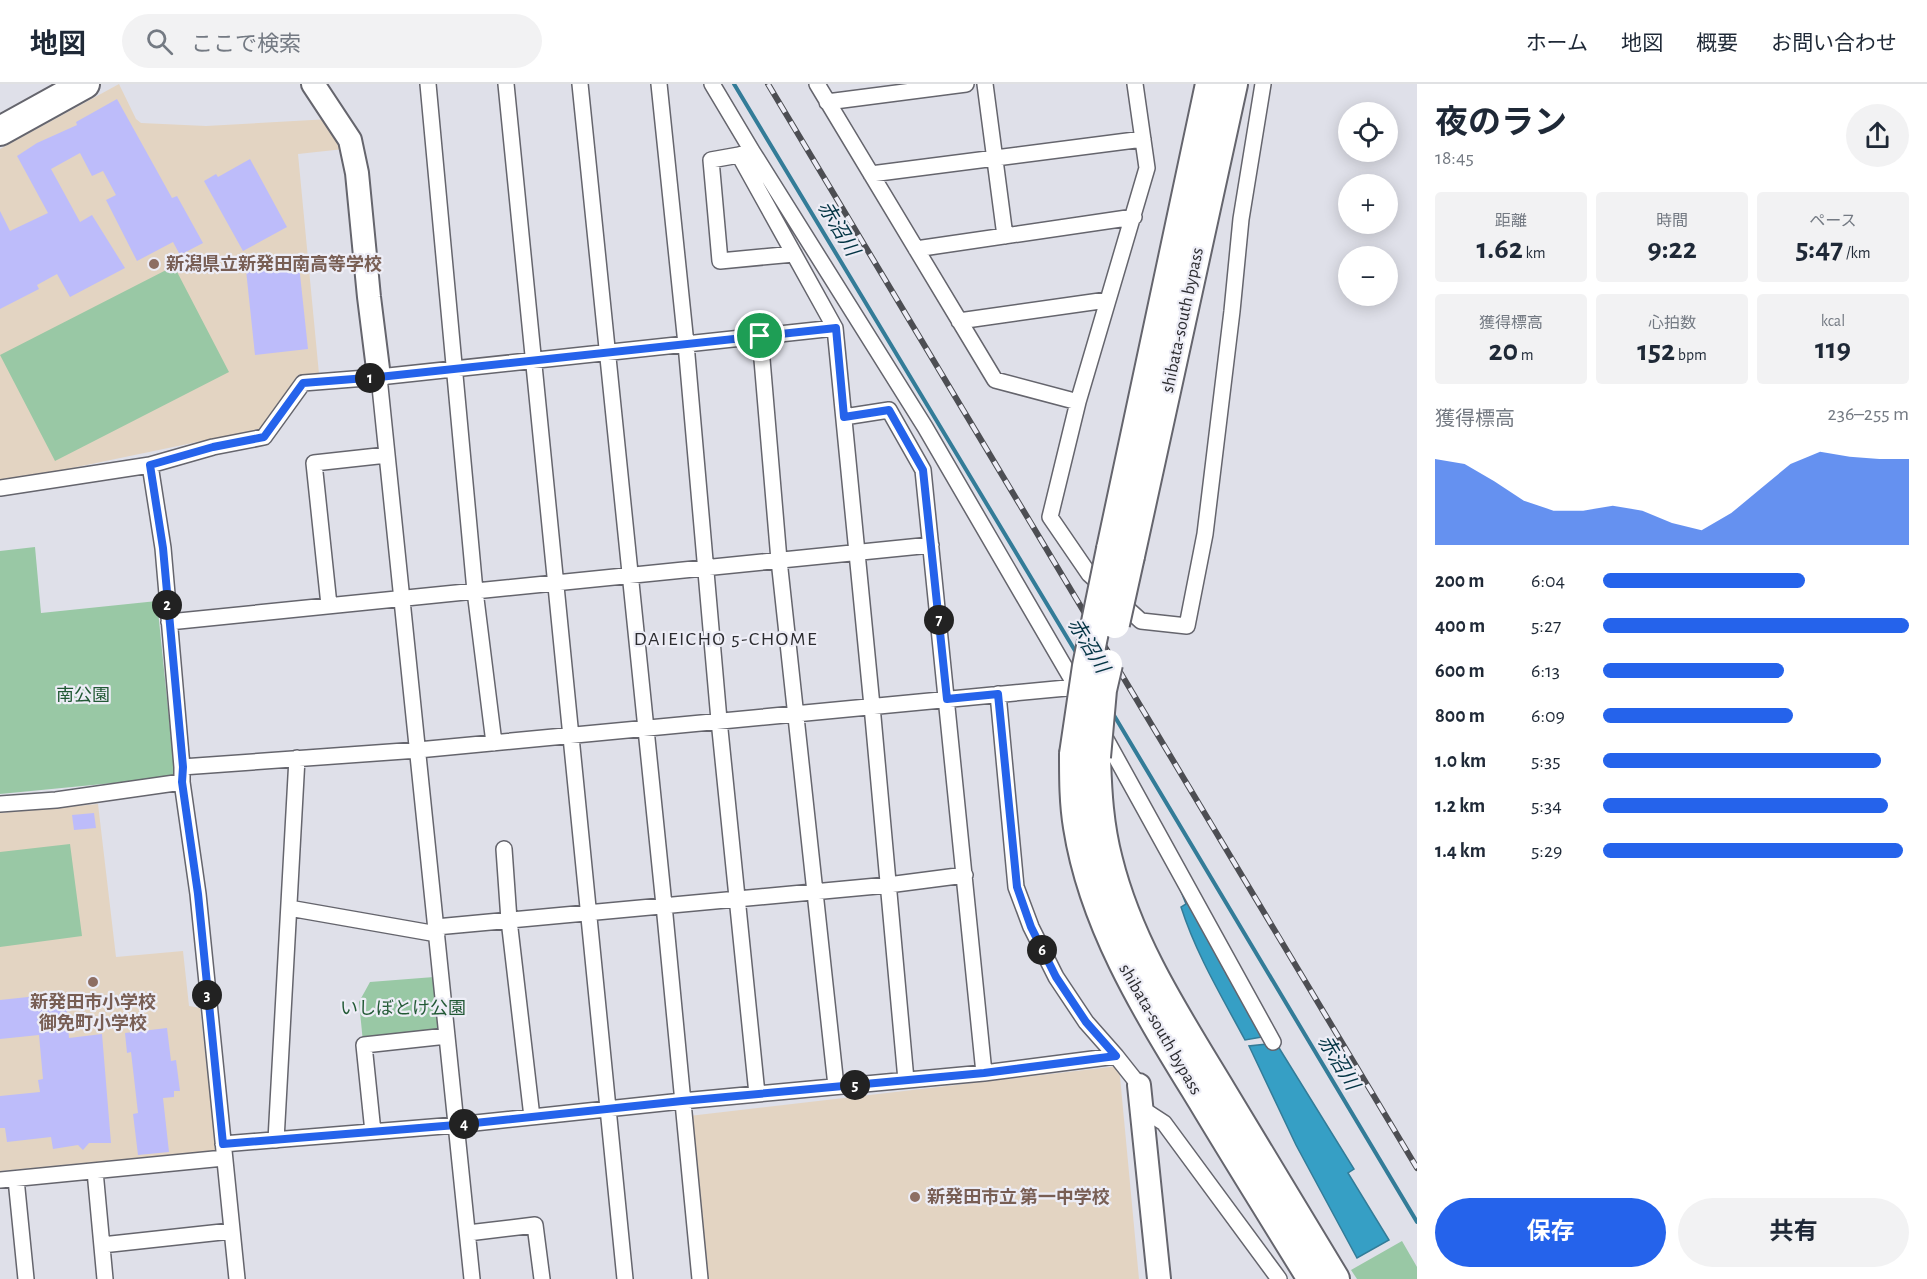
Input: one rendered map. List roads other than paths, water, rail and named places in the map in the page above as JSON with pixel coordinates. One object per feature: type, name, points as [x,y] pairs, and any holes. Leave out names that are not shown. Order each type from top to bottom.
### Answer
[{"type":"highway","points":[[0,132],[51,92],[85,84]]},
{"type":"highway","name":"shibata-south bypass","points":[[1120,552],[1210,84]]},
{"type":"highway","name":"shibata-south bypass","points":[[1120,552],[1233,84]]},
{"type":"highway","points":[[1085,756],[1087,666],[1120,552]]},
{"type":"highway","name":"shibata-south bypass","points":[[1085,756],[1074,797],[1078,828],[1101,911],[1119,955],[1153,1019],[1312,1279]]},
{"type":"highway","name":"shibata-south bypass","points":[[1085,756],[1108,861],[1121,903],[1139,946],[1170,1005],[1335,1279]]},
{"type":"street","points":[[313,84],[350,140],[357,173],[472,1279]]},
{"type":"street","points":[[428,84],[475,591],[494,743]]},
{"type":"street","points":[[506,84],[625,1279]]},
{"type":"street","points":[[580,84],[700,1279]]},
{"type":"street","points":[[659,84],[757,1094]]},
{"type":"street","points":[[712,84],[794,254],[836,328],[906,1080]]},
{"type":"street","points":[[817,84],[994,380],[1078,402]]},
{"type":"street","points":[[827,102],[966,84]]},
{"type":"street","points":[[985,84],[1005,236]]},
{"type":"street","points":[[1135,84],[1148,168],[1078,402],[1050,517],[1089,574],[1141,621],[1187,626],[1205,534],[1241,219],[1263,84]]},
{"type":"street","points":[[871,174],[1143,139]]},
{"type":"street","points":[[746,153],[711,160],[720,261],[794,254]]},
{"type":"street","points":[[746,153],[925,427],[1077,687],[1274,1042]]},
{"type":"street","points":[[916,249],[1134,217]]},
{"type":"street","points":[[959,321],[1107,300]]},
{"type":"street","points":[[0,488],[150,465],[213,447],[264,437],[303,383],[379,377],[836,328]]},
{"type":"street","points":[[760,336],[779,560],[836,1086]]},
{"type":"street","points":[[844,417],[889,410],[923,470],[984,1073]]},
{"type":"street","points":[[329,605],[314,463],[387,455]]},
{"type":"street","points":[[150,465],[163,548],[182,774],[198,894],[237,1279]]},
{"type":"street","points":[[169,622],[931,545]]},
{"type":"street","points":[[0,804],[56,800],[182,774],[297,758],[418,750],[1077,687]]},
{"type":"street","points":[[998,694],[1017,887],[1031,927],[1056,977],[1086,1022],[1139,1085],[1159,1279]]},
{"type":"street","points":[[276,1140],[297,758]]},
{"type":"street","points":[[504,849],[508,920],[532,1117]]},
{"type":"street","points":[[289,908],[436,931],[508,920],[888,885],[965,875]]},
{"type":"street","points":[[373,1132],[364,1045],[447,1036]]},
{"type":"street","points":[[0,1180],[95,1171],[223,1151],[276,1140],[456,1125],[608,1108],[984,1073],[1116,1056]]},
{"type":"street","points":[[1141,1108],[1164,1123],[1279,1279]]},
{"type":"street","points":[[95,1171],[105,1279]]},
{"type":"street","points":[[16,1179],[26,1279]]},
{"type":"street","points":[[468,1233],[535,1225],[542,1279]]},
{"type":"street","points":[[102,1245],[231,1231]]},
{"type":"water","points":[[1178,884],[1268,1036],[1245,1040],[1194,942],[1181,907],[1186,904]]},
{"type":"water","points":[[1276,1043],[1354,1169],[1348,1173],[1389,1240],[1357,1258],[1296,1145],[1249,1046]]},
{"type":"waterway","name":"赤沼川","points":[[734,84],[1077,654]]},
{"type":"waterway","name":"赤沼川","points":[[1112,712],[1417,1222]]},
{"type":"railway","points":[[768,84],[1417,1168]]},
{"type":"place","name":"新潟県立新発田南高等学校","points":[[154,264]]},
{"type":"place","name":"新発田市小学校 御免町小学校","points":[[93,982]]},
{"type":"place","name":"新発田市立 第一中学校","points":[[915,1197]]},
{"type":"district","name":"DAIEICHO 5-CHOME","points":[[726,638]]},
{"type":"park label","name":"南公園","points":[[83,695]]},
{"type":"park label","name":"いしぼとけ公園","points":[[403,1008]]}]
